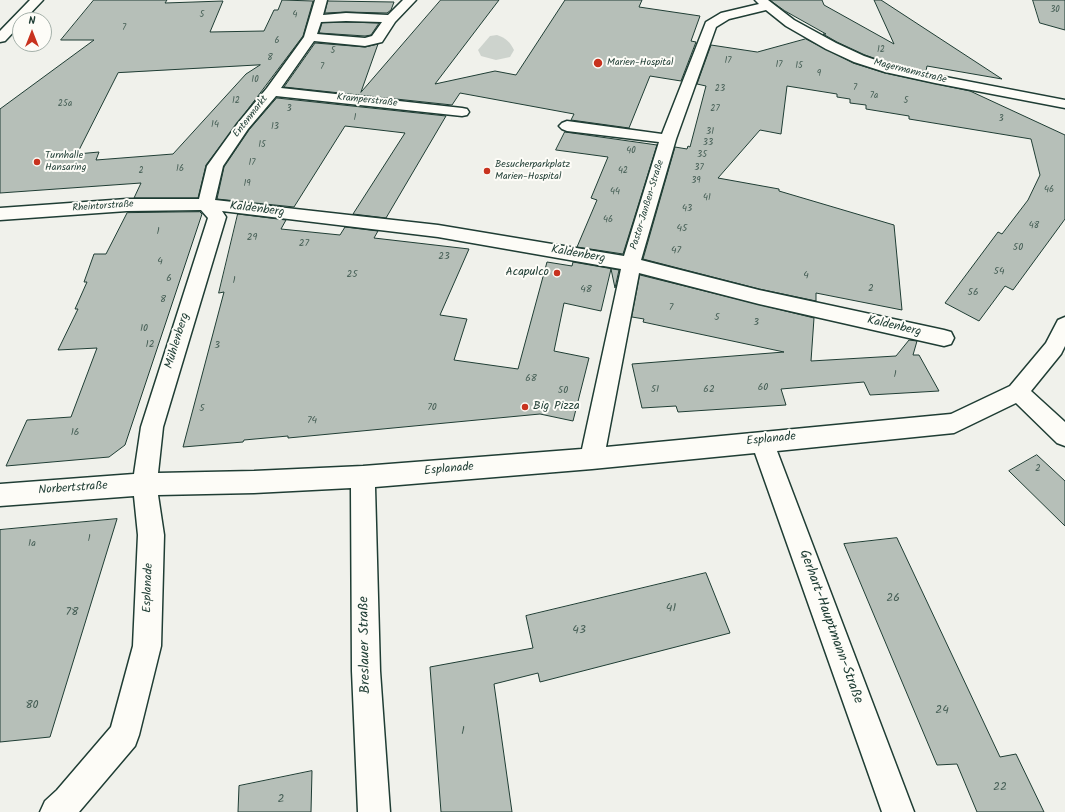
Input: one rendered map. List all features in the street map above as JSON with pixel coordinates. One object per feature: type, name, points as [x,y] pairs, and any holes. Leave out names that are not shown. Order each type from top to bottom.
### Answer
[{"type":"street","points":[[0,38],[37,0]]},
{"type":"street","name":"Entenmarkt","points":[[206,204],[216,166],[243,126],[272,91],[310,37],[321,0]]},
{"type":"street","points":[[310,37],[365,42],[377,39],[391,19],[410,0]]},
{"type":"street","name":"Pastor-Janßen-Straße","points":[[592,459],[630,264],[668,139],[710,25],[721,18],[764,3]]},
{"type":"street","name":"Magermannstraße","points":[[764,3],[790,23],[830,46],[859,59],[890,69],[1065,104]]},
{"type":"street","points":[[316,19],[346,17],[391,19]]},
{"type":"street","name":"Kramperstraße","points":[[272,91],[462,112]]},
{"type":"street","points":[[567,126],[668,139]]},
{"type":"street","name":"Rheintorstraße","points":[[0,214],[127,205],[206,204]]},
{"type":"street","name":"Kaldenberg","points":[[206,204],[438,230],[630,264],[758,297],[944,338]]},
{"type":"street","name":"Mühlenberg","points":[[145,484],[152,427],[217,217],[206,204]]},
{"type":"street","name":"Esplanade","points":[[56,812],[68,801],[124,735],[147,646],[151,535],[145,484],[254,482],[363,477],[592,459],[954,423],[1018,392],[1054,348],[1065,325]]},
{"type":"street","points":[[1018,392],[1060,432]]},
{"type":"street","name":"Gerhart-Hauptmann-Straße","points":[[762,441],[898,812]]},
{"type":"street","name":"Breslauer Straße","points":[[363,477],[366,672],[374,812]]},
{"type":"street","name":"Norbertstraße","points":[[0,495],[145,484]]},
{"type":"shaded area","points":[[497,35],[505,39],[514,50],[510,57],[496,60],[481,56],[478,50],[490,36]]},
{"type":"building","points":[[94,0],[167,0],[165,3],[223,1],[210,32],[264,31],[274,10],[278,10],[282,0],[313,1],[303,36],[206,165],[198,198],[134,198],[141,183],[0,193],[0,109],[94,40],[61,40]],"holes":[[[260,65],[246,74],[173,154],[96,160],[99,152],[77,154],[118,73]]]},
{"type":"building","name":"Marien-Hospital","points":[[441,0],[499,0],[435,84],[495,71],[516,75],[565,0],[642,0],[639,7],[700,16],[691,41],[696,42],[681,81],[650,76],[629,128],[571,120],[574,114],[460,93],[452,105],[284,87],[315,43],[365,47],[378,44],[361,92]]},
{"type":"building","points":[[770,0],[822,0],[824,5],[894,44],[874,0],[881,0],[1002,79],[927,66],[926,71],[928,72],[893,65],[865,55],[837,42],[823,34],[826,34],[785,11]]},
{"type":"building","points":[[1033,0],[1065,0],[1065,30],[1040,23]]},
{"type":"building","points":[[328,1],[394,2],[391,10],[387,13],[325,13]]},
{"type":"building","points":[[322,23],[379,23],[371,35],[365,36],[319,33]]},
{"type":"building","points":[[806,39],[853,63],[885,73],[970,91],[1065,135],[1065,219],[1013,290],[1005,286],[979,321],[945,303],[998,232],[1002,234],[1028,200],[1040,175],[1031,139],[909,119],[909,116],[866,109],[866,105],[850,103],[850,99],[837,97],[837,94],[787,86],[781,134],[760,130],[718,178],[779,189],[779,191],[894,225],[902,310],[816,293],[816,301],[759,289],[643,259],[675,147],[687,149],[688,146],[690,147],[706,86],[697,84],[711,45],[757,52]]},
{"type":"building","points":[[277,98],[446,116],[386,218],[353,214],[405,133],[345,126],[294,207],[217,199],[224,167],[249,130]]},
{"type":"building","points":[[565,132],[657,145],[623,254],[577,247],[597,200],[591,198],[608,157],[556,150]]},
{"type":"building","points":[[200,212],[202,214],[125,445],[109,457],[6,466],[27,420],[71,417],[97,348],[58,350],[78,309],[75,309],[87,282],[84,282],[94,254],[106,254],[127,213]]},
{"type":"building","points":[[238,214],[286,220],[281,229],[340,235],[345,227],[378,231],[374,238],[469,249],[440,315],[467,319],[454,360],[518,369],[547,262],[572,266],[573,262],[619,270],[615,288],[611,269],[601,311],[564,303],[554,351],[589,358],[573,421],[540,414],[288,438],[288,436],[244,440],[243,442],[183,447],[224,292],[219,293]]},
{"type":"building","points":[[640,275],[814,318],[811,361],[896,356],[909,340],[917,341],[913,355],[919,355],[939,391],[870,395],[864,382],[781,389],[786,405],[678,412],[676,406],[642,408],[632,364],[784,352],[643,322],[644,319],[632,317]]},
{"type":"building","points":[[1037,455],[1065,481],[1065,526],[1009,471]]},
{"type":"building","points":[[117,519],[50,737],[0,742],[0,530]]},
{"type":"building","points":[[897,538],[1000,757],[1016,754],[1044,812],[977,812],[957,764],[937,765],[844,544]]},
{"type":"building","points":[[706,573],[730,633],[540,682],[538,673],[494,684],[512,812],[441,812],[430,667],[533,648],[526,616]]},
{"type":"building","points":[[312,771],[311,812],[238,812],[239,786]]},
{"type":"place","name":"Marien-Hospital","points":[[598,63]]},
{"type":"place","name":"Turnhalle Hansaring","points":[[37,162]]},
{"type":"place","name":"Besucherparkplatz Marien-Hospital","points":[[487,171]]},
{"type":"place","name":"Acapulco","points":[[557,273]]},
{"type":"place","name":"Big Pizza","points":[[525,407]]}]
